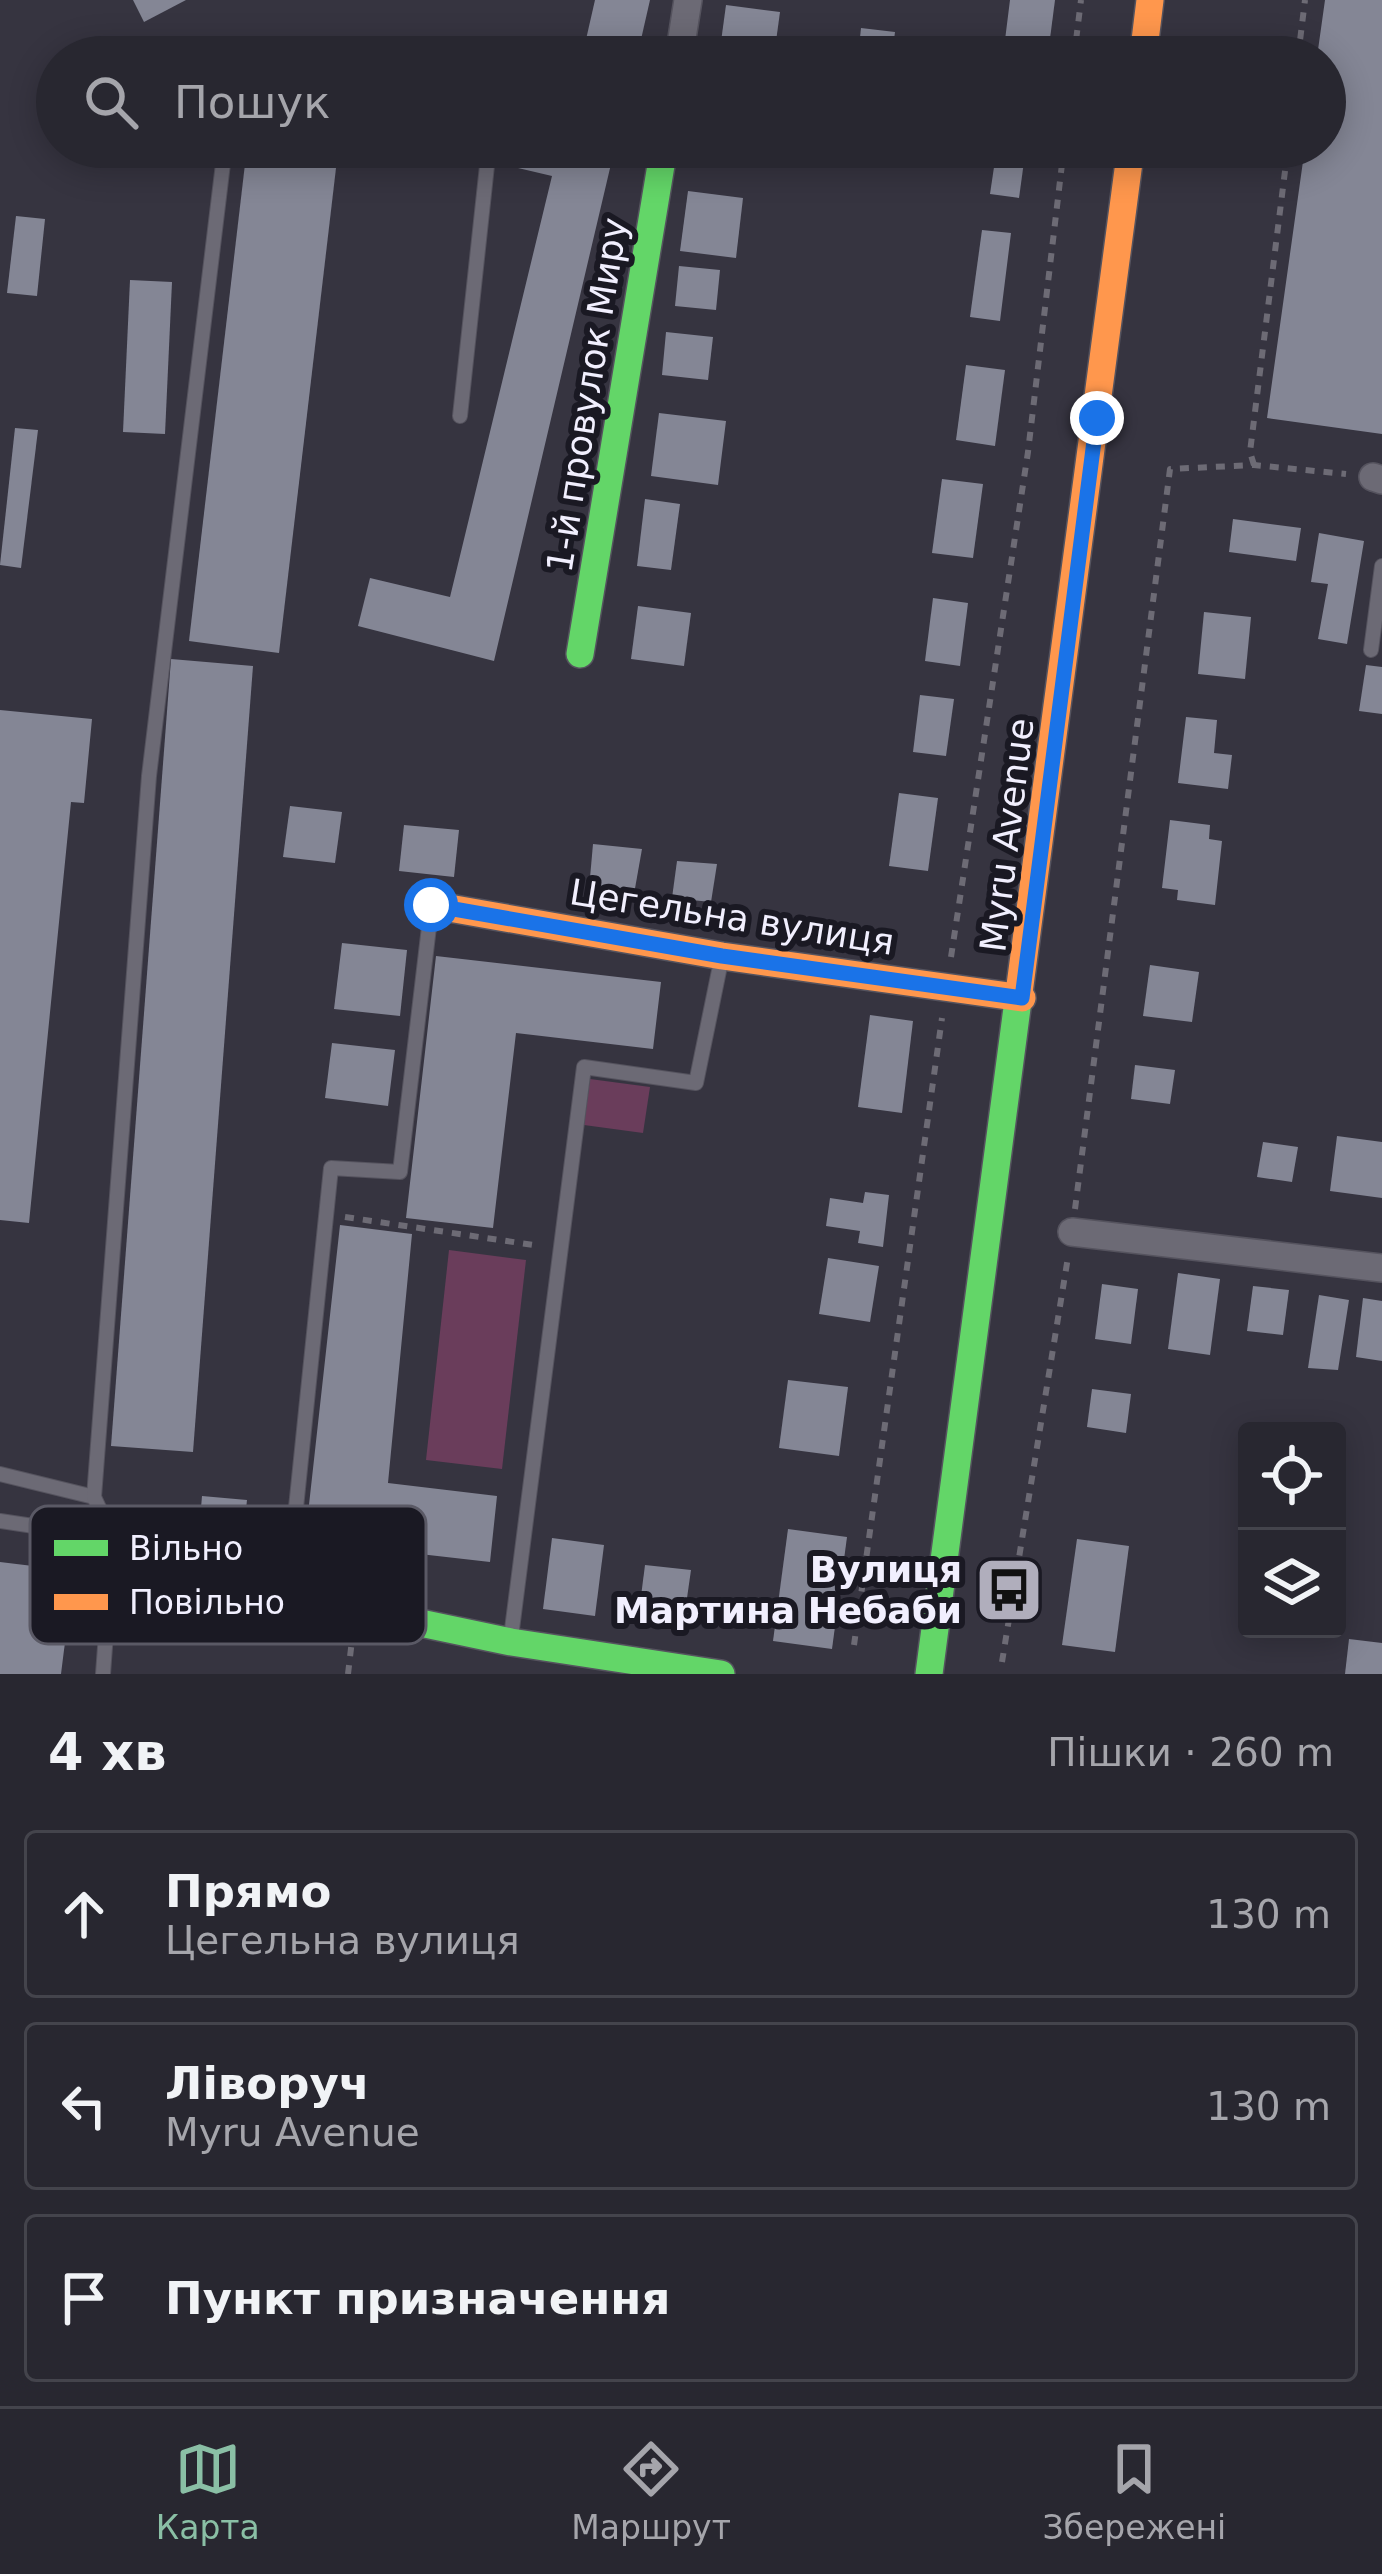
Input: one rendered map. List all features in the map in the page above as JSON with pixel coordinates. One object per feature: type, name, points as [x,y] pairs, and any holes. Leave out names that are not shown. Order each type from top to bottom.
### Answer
[{"type":"main road","points":[[1146,36],[1150,0]]},
{"type":"main road","name":"1-й провулок Миру","points":[[580,654],[661,168]]},
{"type":"main road","name":"Myru Avenue","points":[[929,1674],[1128,168]]},
{"type":"main road","name":"Цегельна вулиця","points":[[431,905],[722,956],[1022,998]]},
{"type":"main road","points":[[426,1624],[511,1642],[722,1674]]},
{"type":"street","points":[[682,36],[688,0]]},
{"type":"street","points":[[1072,1232],[1382,1268]]},
{"type":"lane","points":[[98,1506],[94,1497],[149,776],[221,168]]},
{"type":"lane","points":[[460,416],[487,168]]},
{"type":"lane","points":[[1371,650],[1382,566]]},
{"type":"lane","points":[[296,1506],[331,1168],[400,1172],[431,905]]},
{"type":"lane","points":[[511,1642],[584,1067],[696,1084],[722,956]]},
{"type":"lane","points":[[0,1474],[94,1497]]},
{"type":"lane","points":[[0,1521],[30,1526]]},
{"type":"lane","points":[[103,1674],[105,1644]]},
{"type":"path","points":[[1077,36],[1081,0]]},
{"type":"path","points":[[1301,36],[1305,0]]},
{"type":"path","points":[[854,1645],[1028,452],[1062,168]]},
{"type":"path","points":[[1254,465],[1250,452],[1285,168]]},
{"type":"path","points":[[1276,236],[1292,238]]},
{"type":"path","points":[[1002,1662],[1072,1232],[1169,469],[1254,465],[1378,478]]},
{"type":"path","points":[[326,1214],[561,1249]]},
{"type":"path","points":[[348,1674],[350,1657]]},
{"type":"shaded area","points":[[590,1079],[650,1087],[643,1133],[584,1125]]},
{"type":"shaded area","points":[[449,1250],[526,1260],[502,1469],[426,1460]]},
{"type":"building","points":[[133,0],[186,0],[144,22]]},
{"type":"building","points":[[595,0],[650,0],[642,36],[587,36]]},
{"type":"building","points":[[1010,0],[1055,0],[1050,36],[1006,36]]},
{"type":"building","points":[[1325,0],[1382,0],[1382,434],[1267,418],[1302,168],[1346,168],[1346,36],[1320,36]]},
{"type":"building","points":[[726,5],[780,12],[777,36],[722,36]]},
{"type":"building","points":[[861,28],[895,32],[895,36],[860,36]]},
{"type":"building","points":[[245,168],[336,168],[279,653],[189,641]]},
{"type":"building","points":[[518,168],[610,168],[494,661],[358,626],[370,578],[450,597],[552,176]]},
{"type":"building","points":[[994,168],[1023,168],[1019,198],[990,194]]},
{"type":"building","points":[[688,191],[743,198],[736,258],[680,251]]},
{"type":"building","points":[[16,216],[45,219],[37,296],[7,293]]},
{"type":"building","points":[[982,230],[1011,233],[1000,321],[970,317]]},
{"type":"building","points":[[679,266],[720,270],[716,310],[675,306]]},
{"type":"building","points":[[130,280],[172,282],[165,434],[123,432]]},
{"type":"building","points":[[666,332],[713,337],[708,380],[662,375]]},
{"type":"building","points":[[966,365],[1005,370],[995,446],[956,440]]},
{"type":"building","points":[[659,413],[726,421],[718,485],[651,476]]},
{"type":"building","points":[[15,428],[38,430],[21,568],[0,565]]},
{"type":"building","points":[[942,479],[983,484],[973,558],[932,553]]},
{"type":"building","points":[[645,499],[680,504],[671,570],[637,566]]},
{"type":"building","points":[[1233,519],[1301,528],[1296,561],[1229,552]]},
{"type":"building","points":[[1319,533],[1364,541],[1347,644],[1318,639],[1328,584],[1311,582]]},
{"type":"building","points":[[933,598],[968,603],[960,666],[925,661]]},
{"type":"building","points":[[638,606],[691,613],[684,666],[631,659]]},
{"type":"building","points":[[1204,612],[1251,617],[1245,679],[1198,674]]},
{"type":"building","points":[[171,659],[253,666],[193,1452],[111,1446]]},
{"type":"building","points":[[1366,665],[1382,667],[1382,714],[1359,711]]},
{"type":"building","points":[[920,695],[954,699],[946,756],[913,752]]},
{"type":"building","points":[[0,710],[92,719],[84,803],[71,802],[29,1223],[0,1220]]},
{"type":"building","points":[[1186,717],[1217,720],[1214,753],[1232,755],[1228,789],[1178,783]]},
{"type":"building","points":[[899,793],[938,798],[928,871],[889,866]]},
{"type":"building","points":[[290,806],[342,812],[335,863],[283,857]]},
{"type":"building","points":[[1170,820],[1210,825],[1209,839],[1222,841],[1215,905],[1177,900],[1178,890],[1162,888]]},
{"type":"building","points":[[404,825],[459,830],[454,877],[399,871]]},
{"type":"building","points":[[593,844],[642,849],[634,894],[589,889]]},
{"type":"building","points":[[677,861],[717,864],[711,902],[672,898]]},
{"type":"building","points":[[342,943],[407,950],[400,1016],[334,1009]]},
{"type":"building","points":[[436,956],[661,982],[653,1049],[516,1033],[493,1228],[406,1218]]},
{"type":"building","points":[[1150,965],[1199,972],[1192,1022],[1143,1016]]},
{"type":"building","points":[[870,1015],[913,1021],[902,1113],[858,1107]]},
{"type":"building","points":[[332,1043],[395,1050],[388,1106],[325,1098]]},
{"type":"building","points":[[1135,1065],[1175,1070],[1170,1104],[1131,1099]]},
{"type":"building","points":[[1337,1136],[1382,1142],[1382,1198],[1330,1191]]},
{"type":"building","points":[[1263,1142],[1298,1147],[1292,1182],[1257,1177]]},
{"type":"building","points":[[865,1192],[889,1195],[883,1247],[858,1243],[860,1231],[826,1226],[830,1198],[863,1203]]},
{"type":"building","points":[[340,1225],[412,1234],[388,1483],[497,1496],[490,1562],[426,1555],[426,1506],[309,1506]]},
{"type":"building","points":[[828,1258],[879,1266],[870,1322],[819,1314]]},
{"type":"building","points":[[1178,1273],[1220,1279],[1210,1355],[1168,1349]]},
{"type":"building","points":[[1102,1284],[1138,1289],[1131,1344],[1095,1339]]},
{"type":"building","points":[[1253,1286],[1289,1290],[1283,1335],[1247,1331]]},
{"type":"building","points":[[1319,1295],[1349,1300],[1338,1370],[1308,1368]]},
{"type":"building","points":[[1363,1298],[1382,1301],[1382,1361],[1356,1357]]},
{"type":"building","points":[[788,1380],[848,1387],[839,1456],[779,1448]]},
{"type":"building","points":[[1092,1389],[1131,1394],[1126,1433],[1087,1427]]},
{"type":"building","points":[[202,1496],[247,1500],[246,1506],[201,1506]]},
{"type":"building","points":[[788,1529],[847,1537],[832,1649],[773,1641]]},
{"type":"building","points":[[552,1538],[604,1545],[595,1616],[543,1609]]},
{"type":"building","points":[[1077,1539],[1129,1546],[1115,1652],[1062,1645]]},
{"type":"building","points":[[0,1562],[30,1566],[30,1644],[65,1644],[61,1674],[0,1674]]},
{"type":"building","points":[[645,1565],[691,1570],[684,1619],[639,1612]]},
{"type":"building","points":[[1349,1639],[1382,1643],[1382,1674],[1345,1674]]},
{"type":"traffic: fast","points":[[580,654],[661,168]]},
{"type":"traffic: fast","points":[[929,1674],[1019,993]]},
{"type":"traffic: fast","points":[[426,1624],[721,1674]]},
{"type":"traffic: slow","points":[[1146,36],[1150,0]]},
{"type":"traffic: slow","points":[[1019,993],[1128,168]]},
{"type":"traffic: slow","points":[[432,905],[722,956],[1022,998]]},
{"type":"place","name":"Вулиця Мартина Небаби","points":[[1009,1590]]},
{"type":"route","points":[[431,905],[722,956],[1022,998],[1097,418]]}]
